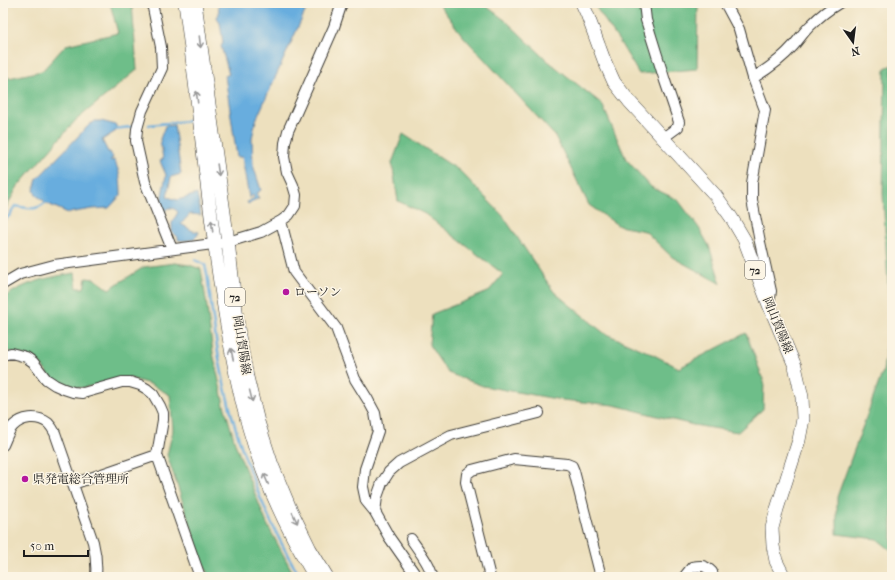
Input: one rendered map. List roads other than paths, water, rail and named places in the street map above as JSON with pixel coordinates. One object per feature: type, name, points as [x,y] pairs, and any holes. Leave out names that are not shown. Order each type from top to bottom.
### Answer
[{"type":"main road","name":"岡山賀陽線","points":[[185,3],[214,244],[229,342],[238,386],[263,471],[299,551],[315,577]]},
{"type":"main road","name":"岡山賀陽線","points":[[195,3],[228,242],[239,336],[247,377],[258,422],[272,465],[289,506],[310,549],[327,577]]},
{"type":"main road","name":"岡山賀陽線","points":[[582,3],[614,82],[629,101],[716,196],[744,239],[794,366],[802,397],[803,419],[799,440],[776,509],[772,528],[772,546],[776,561],[784,577]]},
{"type":"street","points":[[152,3],[161,47],[162,68],[142,111],[137,129],[136,141],[145,182],[172,249]]},
{"type":"street","points":[[3,284],[20,274],[54,265],[228,242],[261,232],[289,215],[295,206],[296,196],[287,172],[284,157],[284,143],[334,27],[342,3]]},
{"type":"street","points":[[644,3],[646,20],[679,122],[678,127],[663,138]]},
{"type":"street","points":[[725,3],[739,29],[753,78],[765,110],[752,183],[752,200],[760,242],[772,291],[769,305]]},
{"type":"street","points":[[753,78],[768,69],[781,58],[794,46],[811,24],[826,11],[839,3]]},
{"type":"street","points":[[281,221],[294,272],[336,328],[355,378],[375,413],[378,431],[365,469],[364,487],[366,501],[375,512],[389,537],[417,577]]},
{"type":"street","points":[[3,355],[11,353],[26,358],[32,362],[46,379],[54,385],[73,392],[83,392],[122,382],[130,382],[147,388],[153,394],[162,413],[162,428],[157,455],[200,577]]},
{"type":"street","points":[[375,512],[377,497],[382,483],[389,472],[400,463],[451,436],[540,413]]},
{"type":"street","points":[[3,445],[11,429],[19,421],[37,418],[48,423],[55,433],[93,542],[97,566],[96,577]]},
{"type":"street","points":[[73,484],[157,455]]},
{"type":"street","points":[[490,577],[466,482],[467,474],[472,470],[514,459],[567,464],[572,466],[601,577]]},
{"type":"street","points":[[411,538],[433,574],[432,577]]},
{"type":"street","points":[[684,577],[692,567],[699,566],[706,566],[712,572],[712,577]]},
{"type":"water","points":[[218,3],[309,3],[256,120],[252,138],[253,165],[261,190],[256,194],[259,198],[248,204],[247,202],[254,198],[253,195],[249,198],[242,157],[237,157],[225,76],[229,74],[221,46],[223,43],[220,23],[217,17],[219,14]]},
{"type":"water","points":[[95,121],[116,125],[116,131],[102,140],[113,158],[111,161],[114,160],[118,168],[121,195],[109,208],[68,213],[48,204],[36,195],[34,190],[37,179],[90,124]]},
{"type":"water","points":[[174,125],[181,174],[171,177],[167,197],[178,200],[197,194],[201,215],[190,214],[181,224],[193,231],[199,232],[193,239],[187,240],[178,240],[178,237],[172,232],[172,223],[178,212],[169,208],[166,209],[165,214],[161,206],[166,175],[160,161],[163,159],[160,139],[165,126]]},
{"type":"waterway","points":[[149,125],[188,121]]},
{"type":"waterway","points":[[112,129],[132,127]]},
{"type":"waterway","points":[[3,221],[9,216],[15,206],[36,208],[48,200]]},
{"type":"waterway","points":[[195,260],[205,265],[219,358],[240,443],[273,525],[300,577]]},
{"type":"place","name":"ローソン","points":[[286,292]]},
{"type":"place","name":"県発電総合管理所","points":[[25,479]]}]
